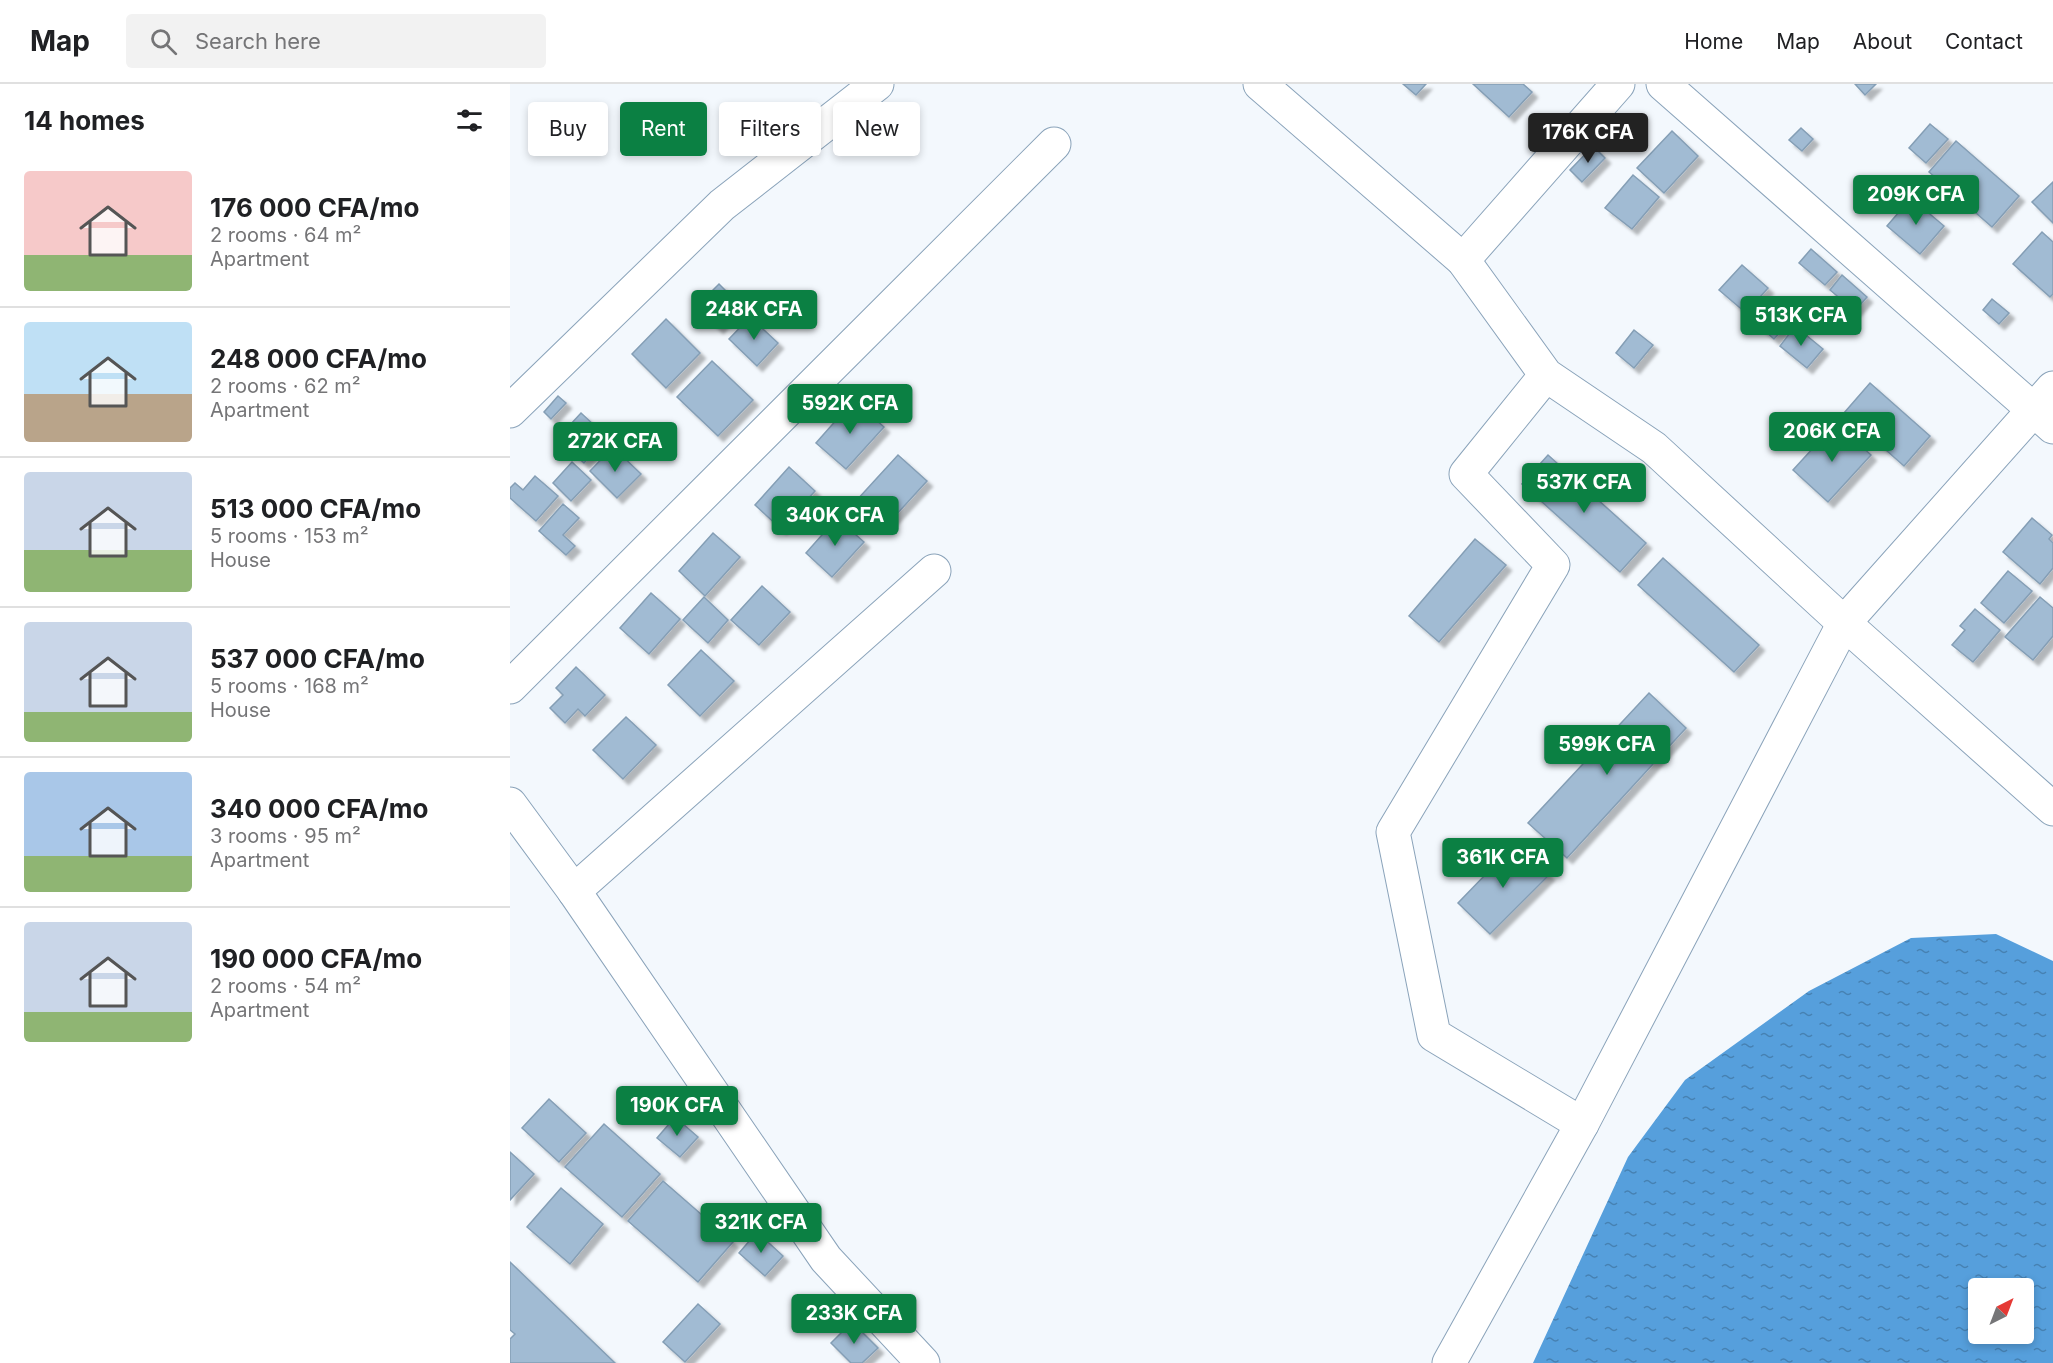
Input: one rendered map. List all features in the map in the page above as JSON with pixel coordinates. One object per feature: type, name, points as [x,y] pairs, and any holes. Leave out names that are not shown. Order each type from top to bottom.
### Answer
[{"type":"street","points":[[510,411],[722,205],[877,84]]},
{"type":"street","points":[[1260,84],[1462,260],[1546,375],[1654,448],[2053,809]]},
{"type":"street","points":[[1462,260],[1618,84]]},
{"type":"street","points":[[1449,1363],[1581,1124],[1844,622],[2047,409],[1663,84]]},
{"type":"street","points":[[510,687],[1054,144]]},
{"type":"street","points":[[1546,375],[1466,474],[1553,564],[1393,832],[1434,1035],[1581,1124]]},
{"type":"street","points":[[574,891],[934,571]]},
{"type":"street","points":[[510,804],[574,891],[826,1258],[923,1363]]},
{"type":"water","points":[[1996,934],[2053,961],[2053,1363],[1533,1363],[1628,1157],[1685,1080],[1809,991],[1911,938]]},
{"type":"building","points":[[1403,84],[1426,84],[1416,95]]},
{"type":"building","points":[[1473,84],[1523,84],[1532,92],[1509,117]]},
{"type":"building","points":[[1855,84],[1876,84],[1865,95]]},
{"type":"building","points":[[1930,124],[1948,139],[1926,163],[1909,148]]},
{"type":"building","points":[[1801,128],[1813,139],[1802,151],[1789,140]]},
{"type":"building","points":[[1672,131],[1698,156],[1664,193],[1637,168]]},
{"type":"building","points":[[1956,141],[2019,196],[1992,227],[1929,172]]},
{"type":"building","points":[[1593,146],[1605,158],[1582,182],[1570,170]]},
{"type":"building","points":[[1633,175],[1659,197],[1632,229],[1605,208]]},
{"type":"building","points":[[2053,182],[2053,223],[2032,202]]},
{"type":"building","points":[[1911,198],[1944,226],[1920,254],[1887,226]]},
{"type":"building","points":[[2042,232],[2053,242],[2053,294],[2050,297],[2013,264]]},
{"type":"building","points":[[1811,249],[1837,272],[1825,285],[1799,263]]},
{"type":"building","points":[[1742,265],[1768,288],[1746,313],[1719,290]]},
{"type":"building","points":[[1842,275],[1867,297],[1855,311],[1830,290]]},
{"type":"building","points":[[719,284],[740,305],[718,328],[696,307]]},
{"type":"building","points":[[1992,299],[2009,313],[1999,324],[1983,310]]},
{"type":"building","points":[[1760,305],[1785,327],[1774,339],[1749,317]]},
{"type":"building","points":[[750,317],[778,343],[757,366],[729,339]]},
{"type":"building","points":[[666,319],[700,353],[666,388],[632,354]]},
{"type":"building","points":[[1795,326],[1823,349],[1807,368],[1780,346]]},
{"type":"building","points":[[1634,330],[1653,345],[1634,368],[1616,353]]},
{"type":"building","points":[[712,361],[753,400],[718,436],[677,397]]},
{"type":"building","points":[[1870,383],[1930,436],[1904,466],[1844,413]]},
{"type":"building","points":[[558,396],[566,403],[551,419],[544,412]]},
{"type":"building","points":[[854,400],[884,427],[846,469],[816,443]]},
{"type":"building","points":[[581,413],[607,437],[584,463],[565,446],[576,433],[569,426]]},
{"type":"building","points":[[1836,423],[1871,455],[1828,502],[1793,470]]},
{"type":"building","points":[[613,447],[641,474],[617,498],[590,471]]},
{"type":"building","points":[[898,455],[927,481],[885,527],[856,501]]},
{"type":"building","points":[[1548,455],[1646,543],[1620,572],[1522,484]]},
{"type":"building","points":[[572,462],[591,480],[571,501],[553,483]]},
{"type":"building","points":[[789,467],[815,491],[781,529],[755,505]]},
{"type":"building","points":[[535,476],[558,496],[536,521],[510,498],[510,488],[515,483],[523,490]]},
{"type":"building","points":[[563,504],[579,518],[563,535],[575,546],[566,555],[539,531]]},
{"type":"building","points":[[837,518],[864,542],[832,577],[806,553]]},
{"type":"building","points":[[2032,518],[2052,535],[2049,539],[2053,543],[2053,568],[2040,584],[2003,552]]},
{"type":"building","points":[[713,533],[740,557],[705,596],[679,571]]},
{"type":"building","points":[[1475,539],[1506,565],[1439,642],[1409,616]]},
{"type":"building","points":[[1663,558],[1759,645],[1734,672],[1638,585]]},
{"type":"building","points":[[2008,571],[2032,591],[2004,623],[1981,603]]},
{"type":"building","points":[[762,586],[790,612],[759,645],[731,620]]},
{"type":"building","points":[[651,593],[680,619],[649,654],[620,628]]},
{"type":"building","points":[[704,597],[728,620],[708,643],[683,620]]},
{"type":"building","points":[[2040,597],[2053,608],[2053,636],[2033,660],[2005,637]]},
{"type":"building","points":[[1975,609],[2000,630],[1973,662],[1952,645],[1965,630],[1960,626]]},
{"type":"building","points":[[701,650],[734,681],[700,716],[668,685]]},
{"type":"building","points":[[576,667],[605,695],[585,716],[578,709],[565,723],[550,708],[563,695],[556,688]]},
{"type":"building","points":[[1649,693],[1686,728],[1567,858],[1528,823]]},
{"type":"building","points":[[626,717],[656,745],[623,779],[593,750]]},
{"type":"building","points":[[1516,843],[1549,875],[1490,934],[1458,903]]},
{"type":"building","points":[[549,1099],[586,1133],[559,1162],[522,1128]]},
{"type":"building","points":[[675,1117],[698,1137],[680,1157],[657,1138]]},
{"type":"building","points":[[604,1124],[660,1174],[622,1217],[565,1167]]},
{"type":"building","points":[[510,1152],[534,1174],[510,1200]]},
{"type":"building","points":[[663,1181],[733,1242],[698,1282],[628,1221]]},
{"type":"building","points":[[561,1188],[603,1224],[570,1264],[527,1227]]},
{"type":"building","points":[[757,1232],[783,1256],[765,1276],[739,1253]]},
{"type":"building","points":[[510,1262],[615,1363],[510,1363],[510,1339],[515,1334],[510,1330]]},
{"type":"building","points":[[698,1304],[720,1324],[685,1362],[663,1342]]},
{"type":"building","points":[[852,1322],[878,1348],[862,1363],[851,1363],[831,1343]]}]
